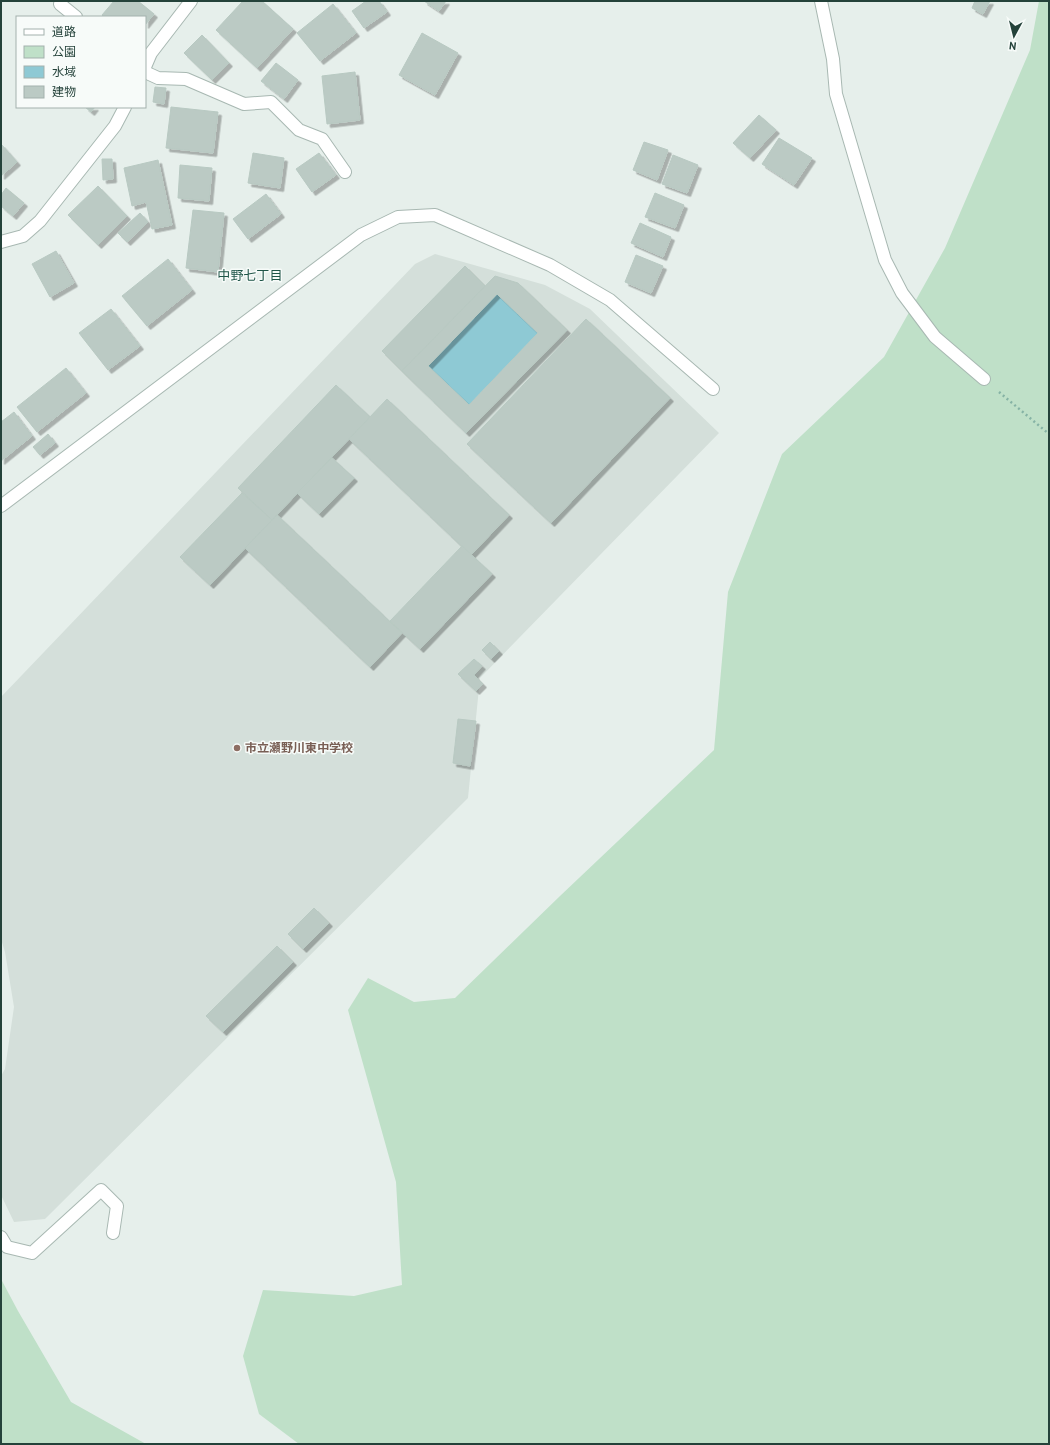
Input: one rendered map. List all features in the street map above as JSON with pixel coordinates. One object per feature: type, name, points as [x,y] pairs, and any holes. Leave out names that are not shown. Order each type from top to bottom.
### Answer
[{"type":"street","points":[[146,65],[151,53],[192,1]]},
{"type":"street","points":[[821,1],[833,59],[836,94],[885,260],[902,293],[935,337],[984,379]]},
{"type":"street","points":[[60,4],[75,16]]},
{"type":"street","points":[[146,72],[158,78],[186,79],[244,104],[271,102],[300,130],[322,139],[345,172]]},
{"type":"street","points":[[1,242],[23,236],[40,221],[115,126],[124,108]]},
{"type":"street","points":[[1,506],[361,235],[398,217],[435,215],[550,265],[610,300],[713,389]]},
{"type":"street","points":[[1,1237],[7,1247],[32,1253],[100,1190],[117,1206],[113,1233]]},
{"type":"path","points":[[984,379],[1049,434]]},
{"type":"shaded area","name":"市立瀬野川東中学校","points":[[435,254],[545,285],[590,309],[719,433],[480,678],[468,798],[45,1219],[14,1222],[1,1195],[1,1076],[5,1069],[14,1007],[5,952],[1,939],[1,697],[415,264]]},
{"type":"green space","points":[[1039,1],[1049,1],[1049,1444],[299,1444],[259,1414],[243,1356],[263,1290],[354,1296],[402,1285],[396,1182],[348,1010],[368,978],[414,1002],[455,998],[714,750],[728,592],[782,454],[884,357],[945,248],[1030,50]]},
{"type":"green space","points":[[1,1279],[71,1402],[146,1444],[1,1444]]},
{"type":"water","points":[[497,294],[538,333],[469,405],[428,366]]},
{"type":"building","points":[[114,1],[138,1],[154,14],[146,24],[146,16],[102,15]]},
{"type":"building","points":[[243,1],[262,1],[293,29],[257,68],[216,30]]},
{"type":"building","points":[[366,1],[379,1],[387,12],[364,28],[352,11]]},
{"type":"building","points":[[424,1],[446,1],[439,11]]},
{"type":"building","points":[[975,1],[990,1],[983,14],[972,8]]},
{"type":"building","points":[[333,4],[356,33],[320,61],[297,33]]},
{"type":"building","points":[[422,33],[458,53],[435,95],[399,75]]},
{"type":"building","points":[[202,35],[229,63],[212,80],[184,53]]},
{"type":"building","points":[[276,63],[298,80],[284,99],[261,81]]},
{"type":"building","points":[[355,72],[360,120],[327,124],[322,76]]},
{"type":"building","points":[[155,87],[166,88],[164,104],[153,102]]},
{"type":"building","points":[[171,107],[218,112],[213,153],[166,148]]},
{"type":"building","points":[[86,108],[94,108],[91,112]]},
{"type":"building","points":[[759,115],[776,130],[750,158],[733,143]]},
{"type":"building","points":[[779,138],[812,158],[794,185],[762,164]]},
{"type":"building","points":[[644,142],[668,150],[657,180],[633,170]]},
{"type":"building","points":[[1,144],[17,162],[1,176]]},
{"type":"building","points":[[253,153],[284,158],[280,188],[248,183]]},
{"type":"building","points":[[319,153],[336,175],[312,192],[296,169]]},
{"type":"building","points":[[673,155],[698,165],[687,193],[662,184]]},
{"type":"building","points":[[102,159],[112,159],[113,179],[103,180]]},
{"type":"building","points":[[158,160],[172,225],[152,229],[146,202],[132,206],[124,168]]},
{"type":"building","points":[[180,165],[212,168],[209,201],[178,198]]},
{"type":"building","points":[[98,186],[127,216],[98,245],[68,215]]},
{"type":"building","points":[[6,188],[24,203],[13,216],[1,206],[1,195]]},
{"type":"building","points":[[655,193],[684,205],[675,228],[645,217]]},
{"type":"building","points":[[266,194],[281,214],[248,239],[233,219]]},
{"type":"building","points":[[193,210],[224,213],[218,272],[186,268]]},
{"type":"building","points":[[140,213],[148,222],[127,242],[118,233]]},
{"type":"building","points":[[640,223],[671,237],[663,257],[631,243]]},
{"type":"building","points":[[56,251],[74,283],[50,297],[32,264]]},
{"type":"building","points":[[636,255],[663,266],[651,293],[625,282]]},
{"type":"building","points":[[168,259],[192,290],[147,326],[122,296]]},
{"type":"building","points":[[465,266],[485,286],[402,371],[382,351]]},
{"type":"building","points":[[495,276],[518,283],[567,330],[466,433],[402,371]],"holes":[[[497,294],[538,333],[469,405],[428,366]]]},
{"type":"building","points":[[111,309],[140,346],[108,370],[79,333]]},
{"type":"building","points":[[586,319],[670,398],[551,523],[467,444]]},
{"type":"building","points":[[66,368],[86,393],[37,432],[17,407]]},
{"type":"building","points":[[336,385],[370,417],[272,520],[238,488]]},
{"type":"building","points":[[387,399],[509,515],[471,555],[349,439]]},
{"type":"building","points":[[14,412],[32,436],[1,461],[1,422]]},
{"type":"building","points":[[48,434],[55,443],[40,455],[33,447]]},
{"type":"building","points":[[332,458],[354,478],[319,514],[297,493]]},
{"type":"building","points":[[242,493],[272,520],[210,585],[180,557]]},
{"type":"building","points":[[277,515],[402,633],[370,667],[245,548]]},
{"type":"building","points":[[462,546],[492,574],[420,649],[390,621]]},
{"type":"building","points":[[490,642],[499,651],[491,659],[482,650]]},
{"type":"building","points":[[474,659],[482,666],[474,675],[483,684],[476,691],[458,674]]},
{"type":"building","points":[[458,719],[476,721],[470,766],[453,763]]},
{"type":"building","points":[[314,908],[329,923],[303,949],[288,934]]},
{"type":"building","points":[[277,946],[293,962],[223,1032],[206,1016]]},
{"type":"place","name":"市立瀬野川東中学校","points":[[237,748]]},
{"type":"district","name":"中野七丁目","points":[[250,275]]}]
